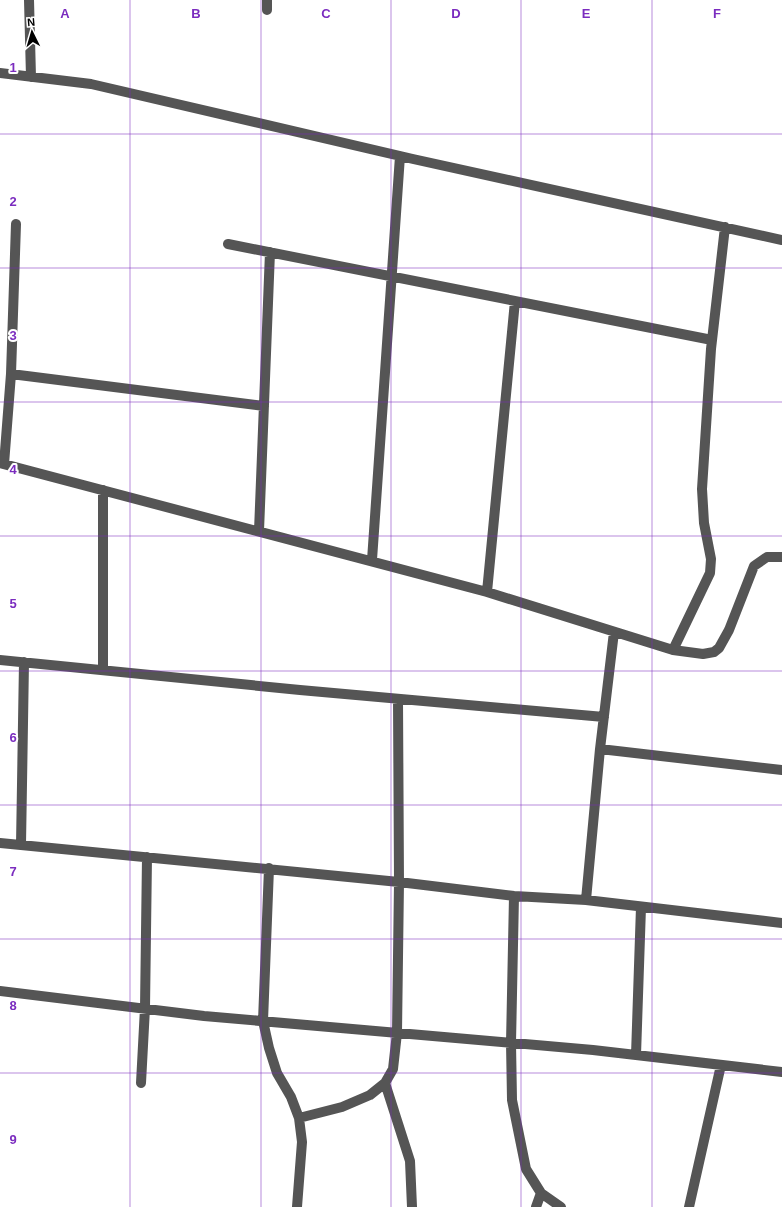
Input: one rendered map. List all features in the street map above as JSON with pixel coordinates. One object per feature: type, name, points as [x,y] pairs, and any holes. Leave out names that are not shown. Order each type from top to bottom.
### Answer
[{"type":"street","points":[[30,0],[31,77]]},
{"type":"street","points":[[0,73],[91,84],[400,156],[725,226],[782,240]]},
{"type":"street","points":[[372,560],[400,156]]},
{"type":"street","points":[[16,224],[11,374],[2,464],[372,560],[487,592],[673,650],[703,654],[714,652],[729,630],[754,566],[767,557],[782,557]]},
{"type":"street","points":[[673,650],[710,573],[711,560],[704,523],[702,489],[712,340],[725,226]]},
{"type":"street","points":[[228,244],[712,340]]},
{"type":"street","points":[[259,531],[270,252]]},
{"type":"street","points":[[487,592],[515,301]]},
{"type":"street","points":[[11,374],[264,406]]},
{"type":"street","points":[[103,490],[103,670]]},
{"type":"street","points":[[586,900],[600,749],[614,632]]},
{"type":"street","points":[[0,660],[398,699],[604,717]]},
{"type":"street","points":[[21,845],[24,662]]},
{"type":"street","points":[[299,1118],[342,1107],[370,1095],[385,1083],[393,1069],[397,1033],[399,882],[398,699]]},
{"type":"street","points":[[600,749],[782,770]]},
{"type":"street","points":[[0,843],[269,868],[514,896],[586,900],[782,923]]},
{"type":"street","points":[[141,1083],[145,1008],[147,857]]},
{"type":"street","points":[[269,868],[263,1021],[269,1048],[277,1073],[291,1097],[299,1118],[302,1142],[297,1207]]},
{"type":"street","points":[[514,896],[510,1043],[514,1108],[526,1169],[540,1193],[561,1207]]},
{"type":"street","points":[[636,1055],[641,907]]},
{"type":"street","points":[[0,991],[263,1021],[636,1055],[782,1072]]},
{"type":"street","points":[[689,1207],[721,1065]]},
{"type":"street","points":[[385,1083],[410,1161],[412,1207]]},
{"type":"street","points":[[536,1207],[540,1193]]}]
